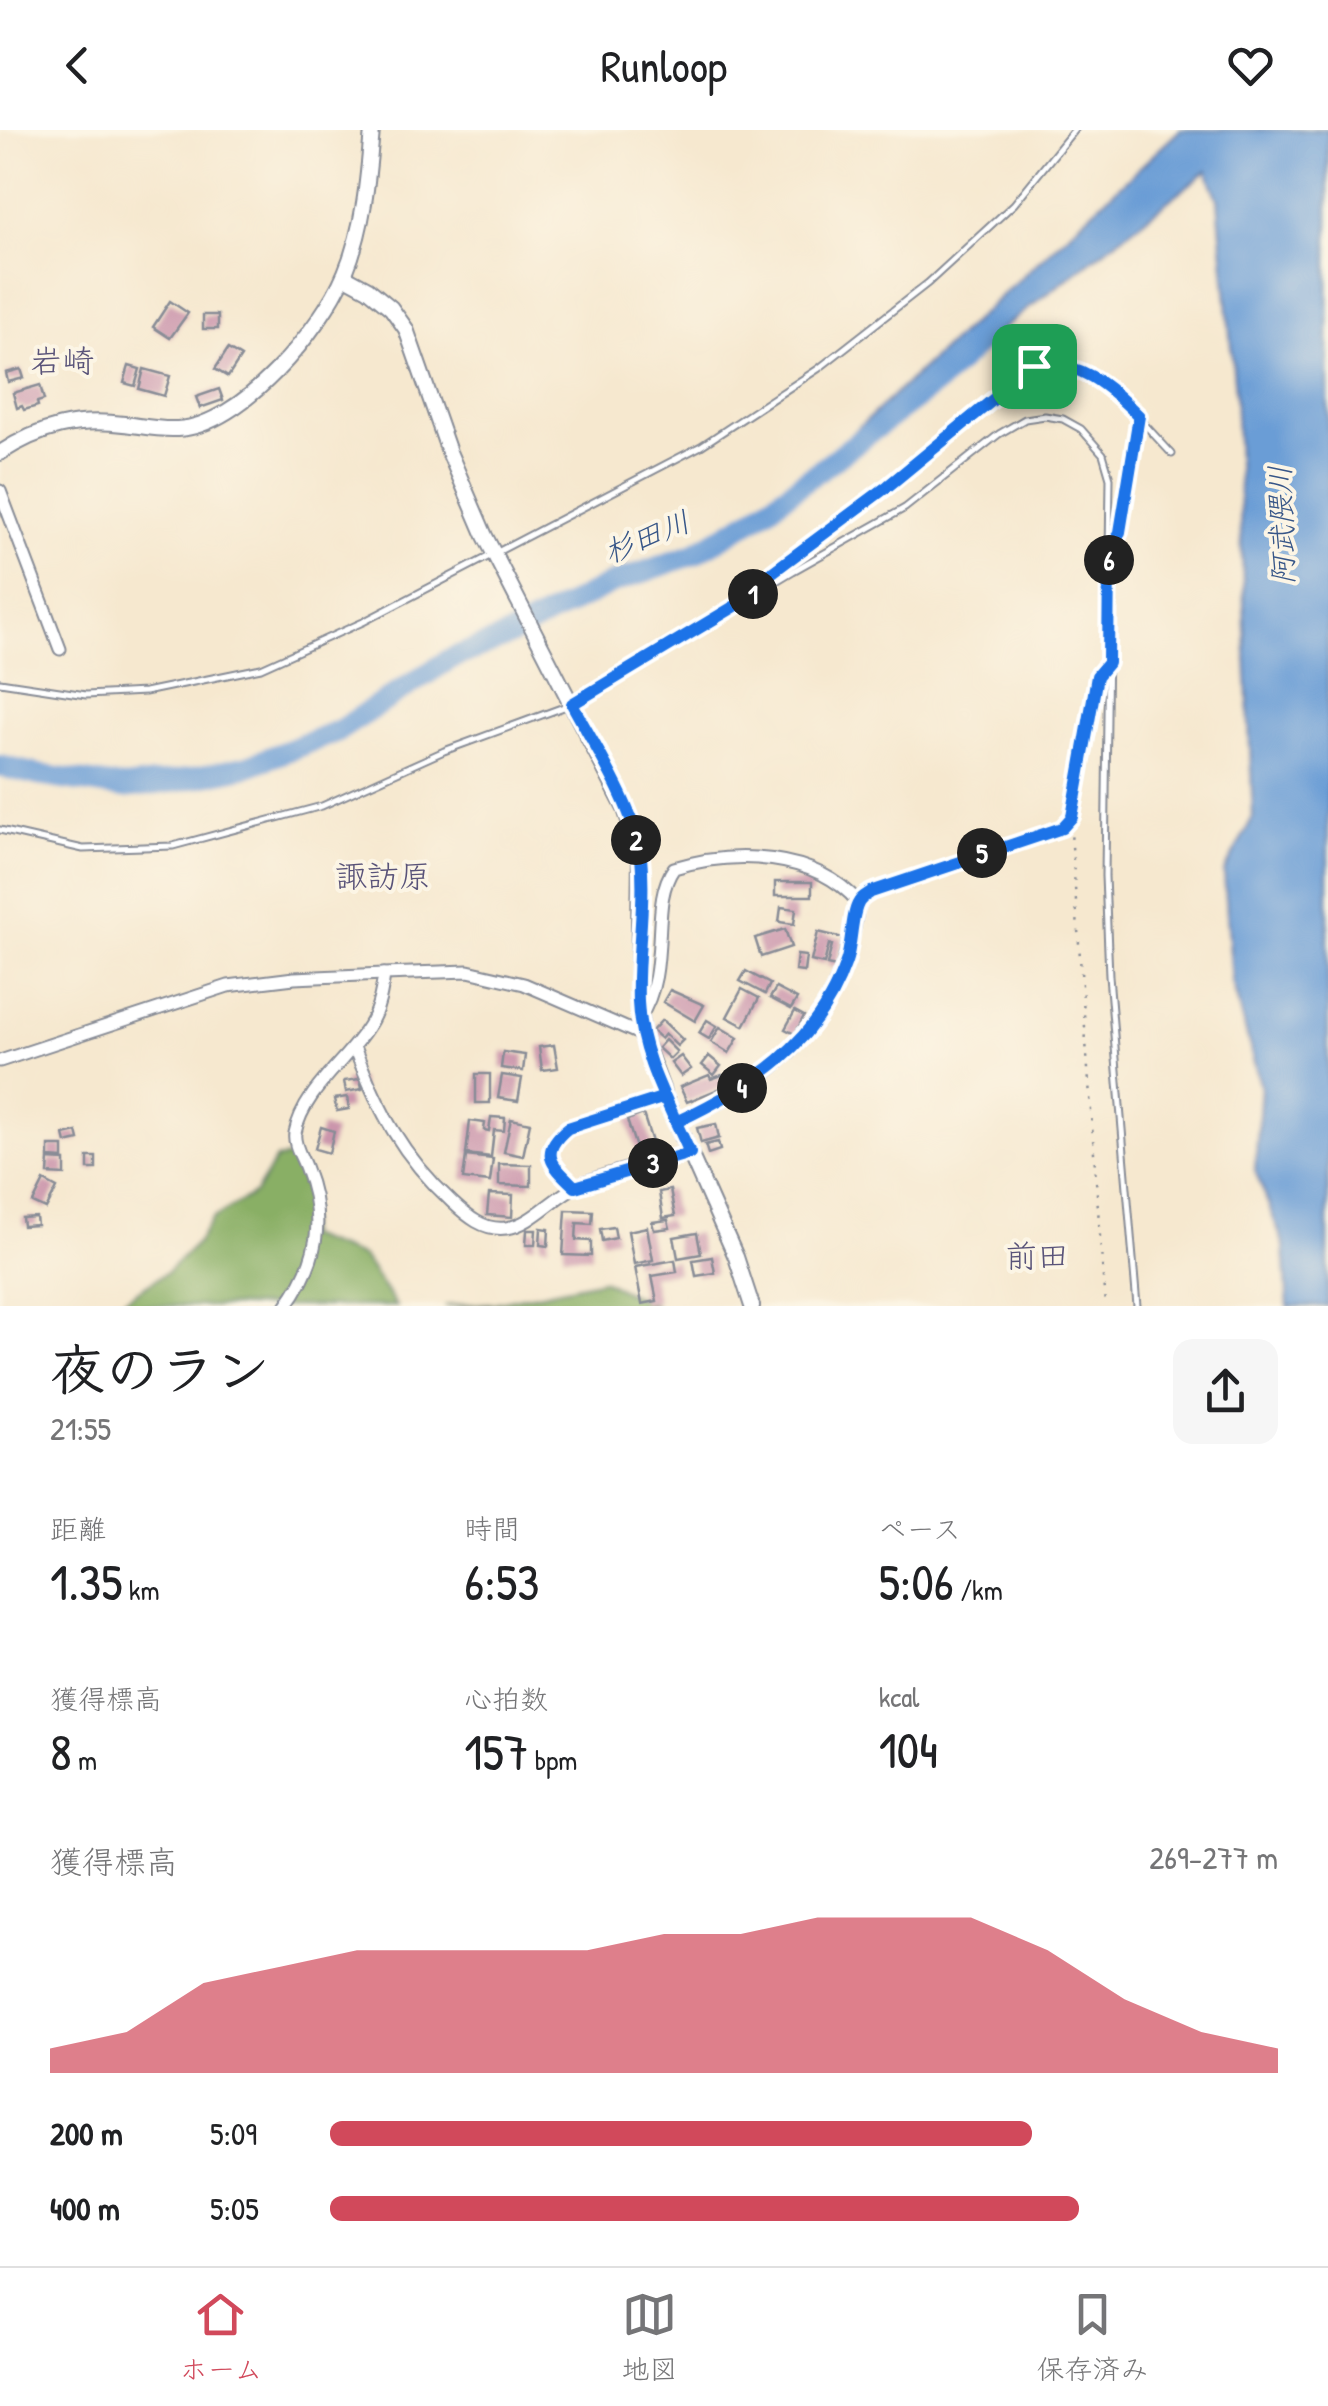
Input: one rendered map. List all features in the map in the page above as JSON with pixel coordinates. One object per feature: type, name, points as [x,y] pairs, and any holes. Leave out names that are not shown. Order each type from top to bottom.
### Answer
[{"type":"street","points":[[0,453],[42,429],[66,423],[177,429],[204,425],[226,415],[280,368],[344,276],[364,203],[372,130]]},
{"type":"street","points":[[344,276],[379,298],[406,329],[450,452],[498,558],[625,809],[640,854],[642,1035],[736,1257],[752,1306]]},
{"type":"street","points":[[0,491],[60,649]]},
{"type":"street","points":[[639,1018],[654,992],[665,890],[674,868],[698,860],[749,857],[799,865],[848,890],[858,902],[848,958],[837,985],[786,1056],[730,1096],[676,1122]]},
{"type":"street","points":[[0,1061],[228,986],[384,974],[468,971],[487,975],[524,984],[642,1035]]},
{"type":"street","points":[[286,1306],[300,1288],[315,1246],[318,1206],[296,1144],[296,1131],[307,1106],[372,1022],[384,974]]},
{"type":"street","points":[[354,1047],[376,1104],[397,1142],[423,1174],[479,1224],[512,1228],[575,1187],[690,1153]]},
{"type":"street","points":[[575,1187],[550,1160],[549,1150],[555,1138],[568,1128],[665,1097]]},
{"type":"lane","points":[[0,682],[86,695],[145,692],[262,668],[498,558],[701,446],[818,369],[928,283],[1014,204],[1074,130]]},
{"type":"lane","points":[[752,596],[766,577],[888,486],[1034,366],[1067,364],[1092,376],[1139,416],[1172,454]]},
{"type":"lane","points":[[0,830],[82,849],[173,846],[322,806],[444,751],[572,704],[905,508],[1012,426],[1045,416],[1063,420],[1081,429],[1103,454],[1110,478],[1105,876],[1109,976],[1137,1306]]},
{"type":"lane","points":[[1109,556],[1120,532],[1139,416]]},
{"type":"path","points":[[858,902],[871,892],[1062,828],[1074,810],[1097,676],[1108,663]]},
{"type":"path","points":[[1062,828],[1071,832],[1073,845],[1105,1306]]},
{"type":"green space","points":[[292,1157],[306,1195],[306,1236],[363,1257],[396,1306],[114,1306],[167,1272],[198,1242],[212,1219],[255,1193],[276,1159]]},
{"type":"green space","points":[[602,1280],[656,1306],[444,1306],[495,1303]]},
{"type":"water","name":"阿武隈川","points":[[1180,130],[1328,130],[1328,1306],[1288,1306],[1284,1245],[1255,1170],[1261,1088],[1232,981],[1224,872],[1253,817],[1235,391],[1218,199],[1207,171],[786,495]]},
{"type":"building","points":[[170,301],[188,313],[170,338],[153,327]]},
{"type":"building","points":[[203,315],[218,315],[218,329],[203,329]]},
{"type":"building","points":[[228,349],[241,357],[228,377],[215,369]]},
{"type":"building","points":[[129,366],[140,369],[135,386],[124,383]]},
{"type":"building","points":[[21,369],[24,378],[8,382],[6,373]]},
{"type":"building","points":[[144,369],[170,376],[164,396],[139,389]]},
{"type":"building","points":[[40,385],[44,400],[37,402],[38,406],[17,408],[13,393]]},
{"type":"building","points":[[219,389],[223,400],[200,408],[196,397]]},
{"type":"building","points":[[775,882],[812,882],[812,896],[775,896]]},
{"type":"building","points":[[781,907],[796,909],[794,924],[779,922]]},
{"type":"building","points":[[785,929],[791,947],[761,957],[755,938]]},
{"type":"building","points":[[818,932],[843,938],[836,967],[827,965],[832,945],[829,944],[824,964],[811,961]]},
{"type":"building","points":[[797,955],[806,956],[804,972],[795,971]]},
{"type":"building","points":[[746,971],[770,984],[765,994],[740,981]]},
{"type":"building","points":[[776,988],[797,999],[791,1009],[770,998]]},
{"type":"building","points":[[742,989],[759,998],[744,1026],[727,1017]]},
{"type":"building","points":[[670,990],[704,1005],[695,1021],[663,1002]]},
{"type":"building","points":[[795,1011],[804,1016],[795,1034],[785,1029]]},
{"type":"building","points":[[662,1020],[683,1040],[677,1046],[665,1034],[661,1039],[652,1031]]},
{"type":"building","points":[[707,1020],[717,1026],[709,1039],[699,1033]]},
{"type":"building","points":[[720,1027],[738,1038],[729,1053],[711,1042]]},
{"type":"building","points":[[665,1040],[677,1052],[670,1059],[658,1048]]},
{"type":"building","points":[[554,1045],[558,1068],[542,1070],[539,1047]]},
{"type":"building","points":[[503,1052],[525,1055],[523,1071],[501,1068]]},
{"type":"building","points":[[681,1056],[691,1069],[681,1076],[671,1063]]},
{"type":"building","points":[[709,1056],[721,1066],[714,1075],[702,1065]]},
{"type":"building","points":[[476,1074],[490,1074],[490,1103],[476,1103]]},
{"type":"building","points":[[502,1075],[522,1078],[518,1101],[498,1098]]},
{"type":"building","points":[[709,1075],[711,1079],[722,1075],[726,1086],[687,1102],[680,1087]]},
{"type":"building","points":[[360,1079],[362,1089],[346,1092],[344,1081]]},
{"type":"building","points":[[347,1097],[349,1109],[337,1111],[334,1099]]},
{"type":"building","points":[[643,1114],[653,1145],[637,1151],[627,1120]]},
{"type":"building","points":[[491,1117],[505,1118],[504,1131],[494,1130],[491,1157],[466,1154],[470,1121],[485,1123],[484,1130],[489,1131]]},
{"type":"building","points":[[511,1119],[530,1123],[523,1156],[504,1152]]},
{"type":"building","points":[[716,1124],[719,1138],[701,1143],[697,1128]]},
{"type":"building","points":[[321,1127],[334,1131],[329,1153],[315,1149]]},
{"type":"building","points":[[77,1132],[79,1140],[66,1143],[64,1135]]},
{"type":"building","points":[[718,1142],[720,1150],[708,1154],[705,1145]]},
{"type":"building","points":[[49,1146],[63,1146],[63,1159],[49,1158]]},
{"type":"building","points":[[466,1156],[493,1159],[490,1182],[463,1179]]},
{"type":"building","points":[[88,1157],[96,1157],[96,1169],[88,1169]]},
{"type":"building","points":[[49,1160],[65,1161],[65,1175],[48,1174]]},
{"type":"building","points":[[499,1164],[531,1165],[531,1186],[499,1185]]},
{"type":"building","points":[[44,1181],[57,1188],[46,1209],[33,1203]]},
{"type":"building","points":[[670,1190],[675,1216],[663,1218],[659,1192]]},
{"type":"building","points":[[489,1194],[513,1195],[512,1217],[487,1215]]},
{"type":"building","points":[[566,1210],[593,1211],[592,1224],[577,1223],[576,1240],[591,1241],[591,1256],[563,1255]]},
{"type":"building","points":[[36,1217],[37,1225],[23,1226],[22,1218]]},
{"type":"building","points":[[668,1220],[670,1228],[654,1230],[652,1222]]},
{"type":"building","points":[[614,1227],[616,1238],[602,1241],[600,1229]]},
{"type":"building","points":[[647,1227],[653,1260],[634,1264],[628,1231]]},
{"type":"building","points":[[541,1228],[549,1229],[548,1246],[540,1245]]},
{"type":"building","points":[[527,1230],[536,1230],[535,1245],[526,1245]]},
{"type":"building","points":[[697,1233],[701,1254],[678,1258],[674,1237]]},
{"type":"building","points":[[712,1257],[715,1273],[696,1276],[693,1260]]},
{"type":"building","points":[[675,1260],[677,1272],[652,1276],[657,1301],[642,1304],[635,1267]]},
{"type":"waterway","name":"杉田川","points":[[0,766],[124,788],[248,766],[338,731],[450,659],[508,636],[610,584],[694,554],[756,517],[937,383],[985,337]]},
{"type":"district","name":"岩崎","points":[[62,361]]},
{"type":"district","name":"諏訪原","points":[[383,876]]},
{"type":"district","name":"前田","points":[[1037,1256]]},
{"type":"route","points":[[1034,366],[888,486],[766,577],[752,596],[572,704],[625,809],[640,854],[638,1000],[642,1035],[652,1067],[665,1097],[690,1153],[575,1187],[550,1160],[549,1150],[555,1138],[568,1128],[665,1097],[676,1122],[730,1096],[786,1056],[837,985],[848,958],[858,902],[871,892],[1062,828],[1072,817],[1097,676],[1108,663],[1109,556],[1120,532],[1139,416],[1092,376],[1067,364],[1034,366]]}]
